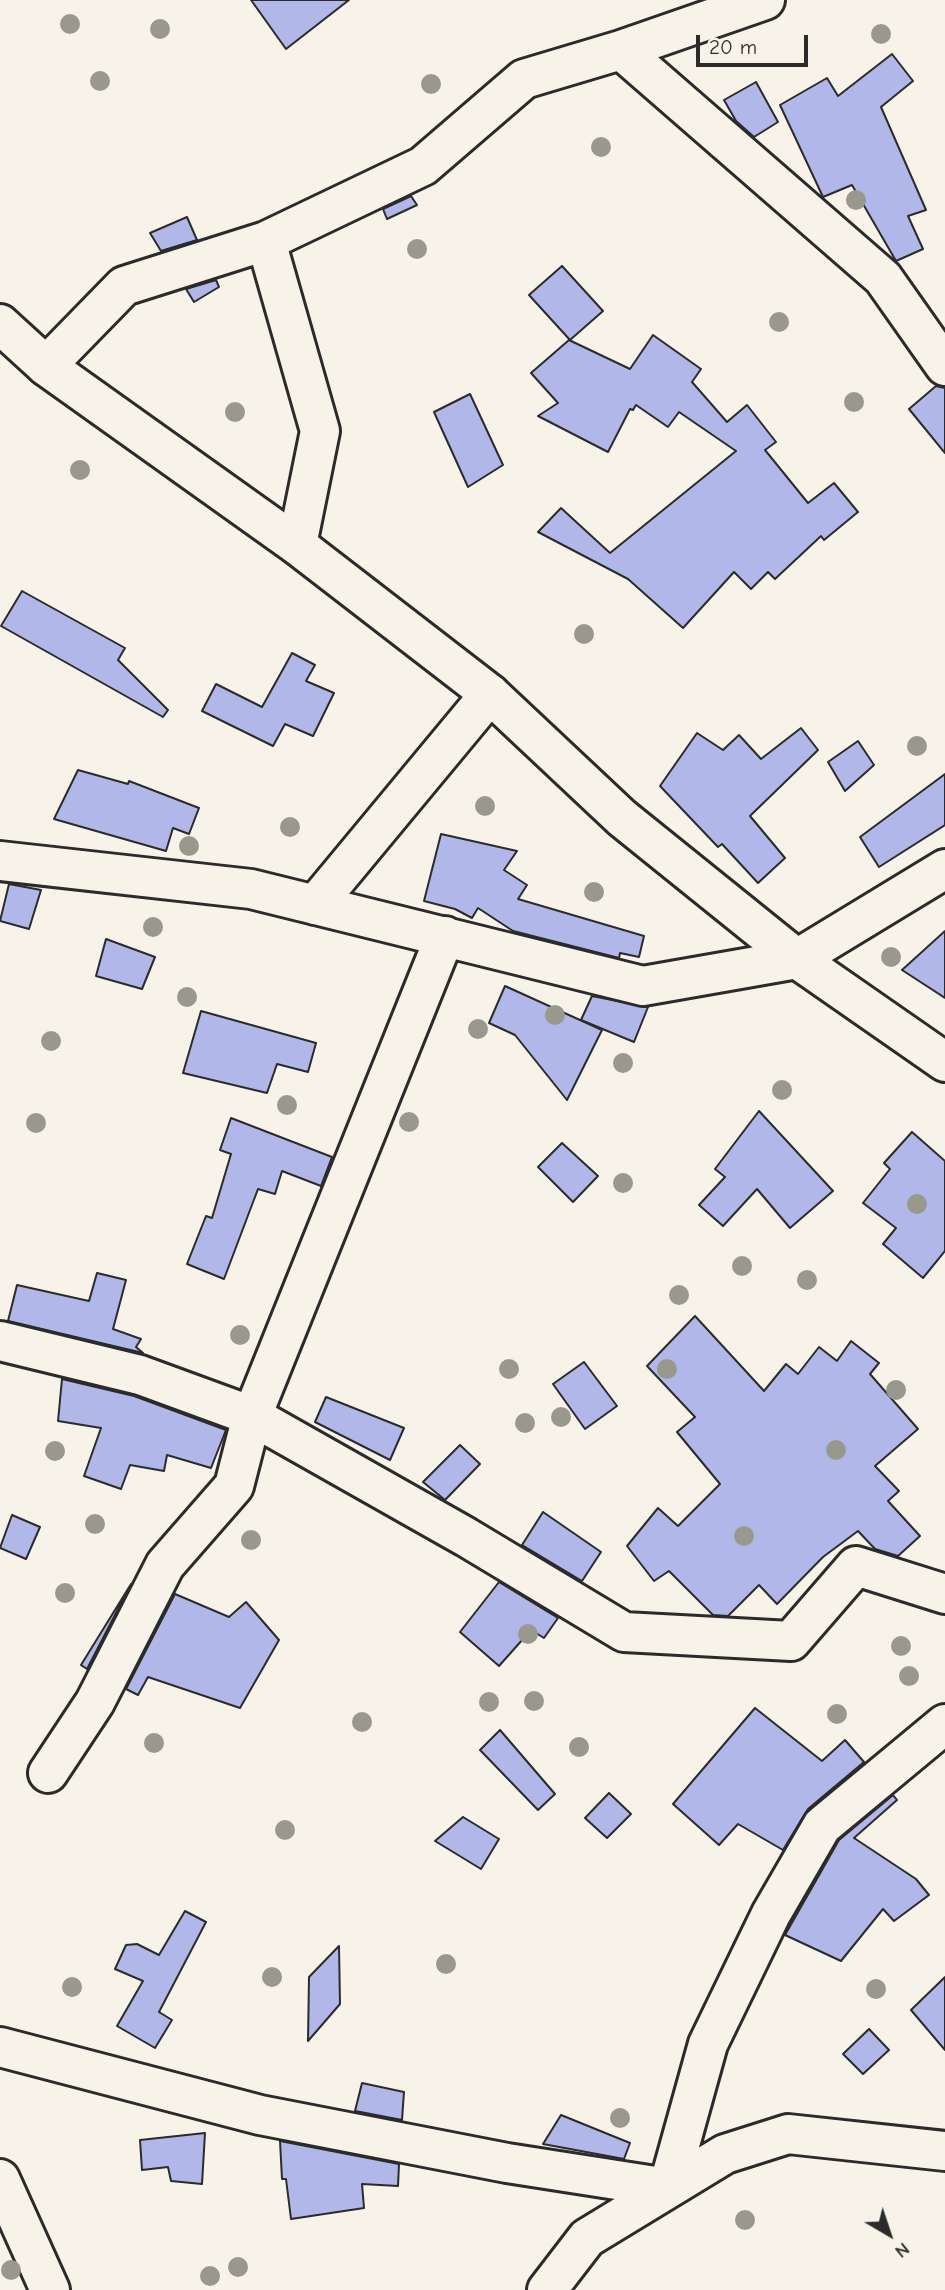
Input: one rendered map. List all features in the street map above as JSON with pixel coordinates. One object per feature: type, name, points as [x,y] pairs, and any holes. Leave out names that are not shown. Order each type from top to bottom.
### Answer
[{"type":"street","points":[[46,366],[124,286],[266,241],[424,166],[524,79],[621,50],[765,0]]},
{"type":"street","points":[[621,50],[883,278],[945,366]]},
{"type":"street","points":[[266,241],[320,431],[297,545]]},
{"type":"street","points":[[0,324],[46,366],[297,545],[489,694],[622,818],[797,959],[945,1062]]},
{"type":"street","points":[[315,905],[489,694]]},
{"type":"street","points":[[0,861],[251,889],[643,986],[797,959],[945,869]]},
{"type":"street","points":[[48,1773],[95,1702],[165,1565],[234,1486],[252,1416],[445,936]]},
{"type":"street","points":[[0,1341],[140,1375],[252,1416],[466,1537],[624,1632],[792,1641],[856,1566],[945,1594]]},
{"type":"street","points":[[668,2188],[708,2044],[771,1914],[822,1826],[945,1724]]},
{"type":"street","points":[[0,2047],[260,2115],[507,2163],[668,2188]]},
{"type":"street","points":[[547,2290],[587,2238],[725,2154],[788,2134],[945,2151]]},
{"type":"street","points":[[0,2179],[50,2290]]},
{"type":"building","points":[[251,0],[349,0],[286,49]]},
{"type":"building","points":[[892,54],[913,81],[881,107],[926,210],[908,216],[923,249],[896,261],[852,185],[823,197],[780,105],[827,78],[838,96]]},
{"type":"building","points":[[756,82],[778,122],[754,137],[736,121],[724,100]]},
{"type":"building","points":[[411,196],[417,205],[387,219],[383,209]]},
{"type":"building","points":[[187,217],[197,240],[161,251],[150,233]]},
{"type":"building","points":[[562,266],[603,311],[570,340],[529,295]]},
{"type":"building","points":[[216,280],[219,287],[194,302],[186,289]]},
{"type":"building","points":[[653,335],[701,369],[692,382],[727,422],[747,405],[776,442],[765,450],[808,503],[834,483],[858,512],[824,540],[821,536],[775,579],[768,572],[751,589],[734,572],[683,628],[628,579],[538,532],[561,508],[610,553],[736,451],[679,412],[668,427],[636,405],[633,410],[630,409],[608,452],[538,416],[558,403],[531,373],[569,340],[630,369]]},
{"type":"building","points":[[936,386],[945,388],[945,453],[909,409]]},
{"type":"building","points":[[470,394],[503,465],[468,487],[434,412]]},
{"type":"building","points":[[22,591],[125,648],[118,660],[168,710],[163,717],[1,626]]},
{"type":"building","points":[[292,653],[315,665],[306,681],[334,693],[313,736],[285,724],[273,746],[202,711],[216,684],[262,707]]},
{"type":"building","points":[[801,728],[818,750],[750,816],[785,858],[758,883],[722,844],[718,847],[660,786],[697,733],[723,750],[739,735],[761,759]]},
{"type":"building","points":[[858,741],[874,765],[845,791],[828,762]]},
{"type":"building","points":[[78,770],[128,784],[129,781],[199,808],[189,834],[173,828],[166,851],[54,819]]},
{"type":"building","points":[[945,774],[945,825],[879,867],[860,837]]},
{"type":"building","points":[[441,834],[517,851],[504,870],[527,885],[518,899],[644,936],[639,957],[620,953],[619,958],[513,931],[478,908],[472,918],[455,909],[424,901]]},
{"type":"building","points":[[9,884],[41,890],[29,929],[0,921]]},
{"type":"building","points":[[945,931],[945,998],[902,970]]},
{"type":"building","points":[[106,939],[155,957],[142,989],[96,976]]},
{"type":"building","points":[[505,986],[602,1030],[567,1100],[515,1035],[489,1023]]},
{"type":"building","points":[[592,996],[648,1007],[634,1042],[581,1020]]},
{"type":"building","points":[[201,1011],[316,1043],[308,1072],[277,1064],[267,1093],[183,1073]]},
{"type":"building","points":[[759,1111],[833,1191],[790,1228],[757,1189],[723,1226],[699,1205],[725,1177],[715,1169]]},
{"type":"building","points":[[231,1118],[332,1157],[321,1186],[282,1171],[275,1194],[258,1189],[224,1279],[187,1264],[206,1216],[212,1218],[231,1154],[220,1150]]},
{"type":"building","points":[[912,1132],[945,1161],[945,1251],[923,1278],[883,1244],[896,1228],[863,1203],[890,1169],[884,1163]]},
{"type":"building","points":[[562,1143],[598,1176],[573,1202],[538,1167]]},
{"type":"building","points":[[97,1273],[126,1280],[113,1329],[141,1339],[136,1347],[143,1353],[8,1321],[17,1285],[89,1301]]},
{"type":"building","points":[[695,1316],[764,1391],[786,1364],[798,1374],[819,1347],[837,1361],[851,1341],[879,1363],[870,1374],[918,1429],[875,1466],[899,1491],[888,1501],[920,1536],[898,1556],[875,1549],[858,1531],[823,1557],[777,1604],[759,1585],[728,1616],[713,1615],[669,1571],[654,1581],[627,1546],[658,1508],[678,1526],[720,1484],[677,1432],[695,1417],[647,1366]]},
{"type":"building","points":[[584,1362],[617,1406],[585,1429],[553,1384]]},
{"type":"building","points":[[62,1379],[134,1396],[226,1430],[211,1468],[167,1455],[164,1471],[130,1465],[121,1489],[84,1476],[101,1428],[58,1421]]},
{"type":"building","points":[[326,1397],[404,1428],[390,1460],[315,1422]]},
{"type":"building","points":[[460,1445],[480,1464],[445,1500],[423,1482]]},
{"type":"building","points":[[543,1512],[601,1552],[582,1581],[522,1545]]},
{"type":"building","points":[[12,1515],[40,1527],[26,1559],[0,1548]]},
{"type":"building","points":[[499,1582],[558,1618],[544,1638],[531,1630],[499,1666],[460,1632]]},
{"type":"building","points":[[131,1584],[87,1669],[81,1665]]},
{"type":"building","points":[[175,1594],[229,1617],[246,1602],[279,1640],[240,1708],[148,1677],[138,1695],[126,1689]]},
{"type":"building","points":[[755,1708],[822,1761],[845,1740],[864,1762],[808,1809],[783,1850],[738,1824],[719,1845],[673,1804]]},
{"type":"building","points":[[500,1730],[555,1794],[538,1810],[480,1750]]},
{"type":"building","points":[[609,1793],[631,1814],[607,1838],[585,1818]]},
{"type":"building","points":[[893,1795],[897,1800],[854,1838],[916,1879],[929,1895],[894,1921],[883,1909],[841,1961],[785,1935],[839,1840]]},
{"type":"building","points":[[463,1817],[499,1839],[481,1869],[435,1841]]},
{"type":"building","points":[[185,1911],[206,1922],[159,2012],[172,2020],[155,2048],[117,2026],[143,1981],[115,1969],[126,1945],[137,1944],[159,1955]]},
{"type":"building","points":[[339,1946],[340,2004],[308,2041],[309,1977]]},
{"type":"building","points":[[945,1977],[945,2050],[911,2010]]},
{"type":"building","points":[[869,2029],[889,2050],[863,2074],[843,2054]]},
{"type":"building","points":[[362,2083],[404,2092],[402,2120],[355,2111]]},
{"type":"building","points":[[561,2115],[630,2143],[624,2159],[543,2144]]},
{"type":"building","points":[[205,2133],[202,2184],[171,2181],[168,2167],[142,2170],[140,2140]]},
{"type":"building","points":[[280,2141],[399,2164],[398,2186],[362,2184],[364,2208],[291,2219],[286,2179],[282,2179]]}]
